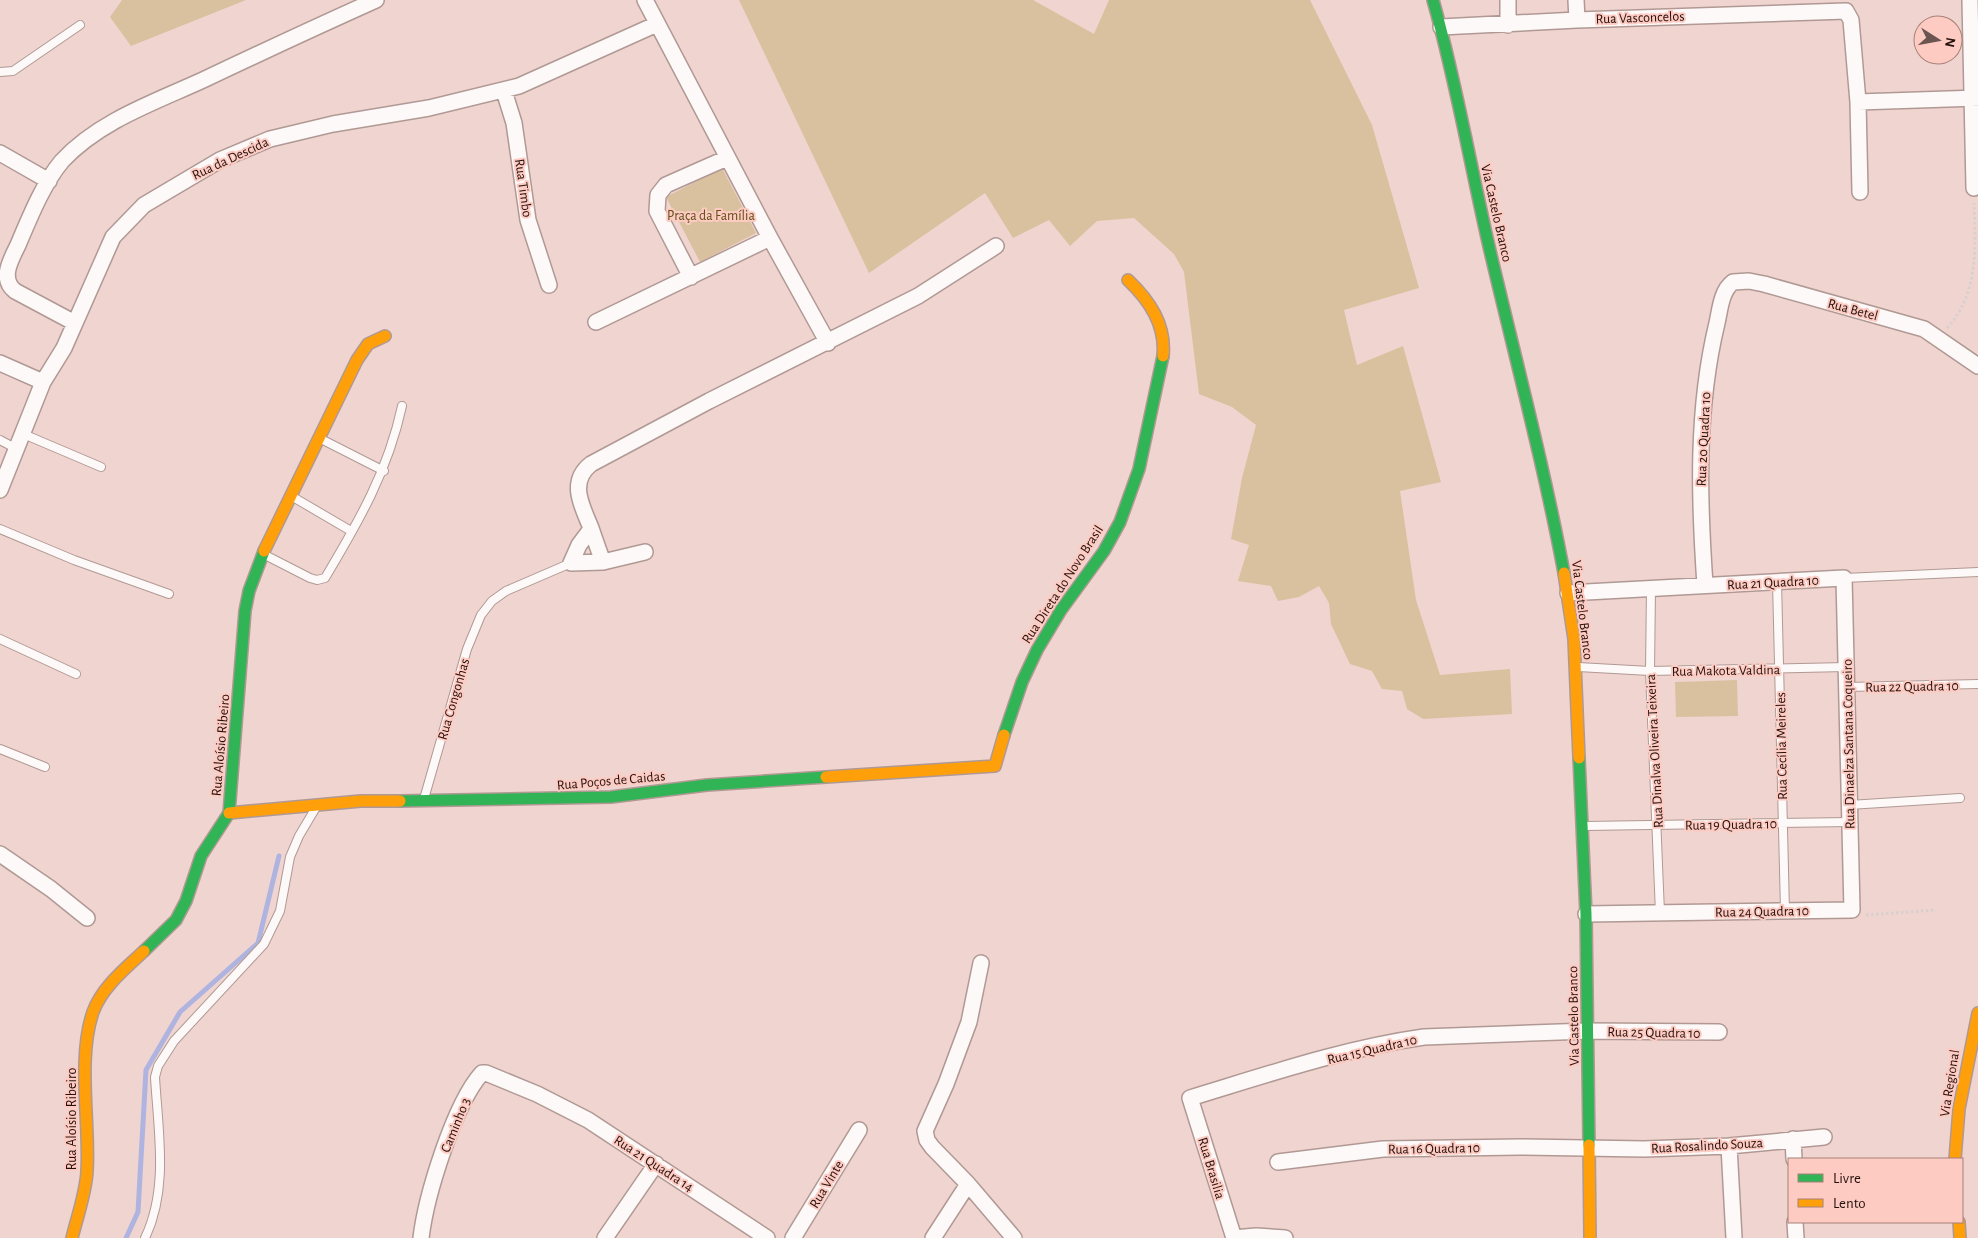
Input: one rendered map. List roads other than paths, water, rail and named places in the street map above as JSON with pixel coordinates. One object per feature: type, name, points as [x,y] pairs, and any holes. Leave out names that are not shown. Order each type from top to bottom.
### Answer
[{"type":"street","points":[[74,322],[15,291],[8,286],[5,278],[8,266],[25,228],[49,181],[62,162],[91,136],[134,111],[376,0]]},
{"type":"street","points":[[645,0],[727,158],[828,343]]},
{"type":"street","name":"Via Castelo Branco","points":[[1433,0],[1441,27],[1476,189],[1546,484],[1568,593],[1576,667],[1586,914],[1590,1238]]},
{"type":"street","points":[[1508,0],[1508,25]]},
{"type":"street","points":[[1576,0],[1577,20]]},
{"type":"street","points":[[1970,0],[1976,98],[1974,188]]},
{"type":"street","points":[[1838,5],[1848,13],[1851,20],[1858,102],[1860,192]]},
{"type":"street","name":"Rua Vasconcelos","points":[[1441,27],[1577,20],[1699,8],[1838,5]]},
{"type":"street","name":"Rua da Descida","points":[[0,490],[15,448],[43,382],[64,348],[113,237],[144,205],[220,160],[270,139],[504,91],[565,67],[657,24]]},
{"type":"street","name":"Rua Timbo","points":[[504,91],[514,123],[528,220],[549,285]]},
{"type":"street","points":[[1858,102],[1976,98]]},
{"type":"street","points":[[0,153],[49,181]]},
{"type":"street","points":[[691,277],[658,211],[658,195],[666,185],[727,158]]},
{"type":"street","points":[[596,322],[770,238]]},
{"type":"street","points":[[603,562],[582,509],[578,484],[585,469],[591,464],[709,400],[828,343],[918,296],[996,246]]},
{"type":"street","name":"Rua Direta do Novo Brasil","points":[[995,766],[1031,662],[1044,635],[1111,539],[1128,505],[1137,473],[1161,369],[1163,338],[1156,313],[1143,294],[1128,280]]},
{"type":"street","name":"Rua Betel","points":[[1724,295],[1733,282],[1749,281],[1902,322],[1924,329],[1938,337],[1978,366]]},
{"type":"street","name":"Rua 20 Quadra 10","points":[[1705,585],[1700,469],[1702,419],[1707,366],[1724,295]]},
{"type":"street","name":"Rua Aloísio Ribeiro","points":[[72,1238],[88,1173],[86,1056],[93,1013],[101,996],[118,975],[176,920],[186,901],[201,856],[229,813],[245,611],[249,592],[263,554],[351,372],[363,351],[374,338],[385,336]]},
{"type":"street","points":[[0,363],[43,382]]},
{"type":"street","points":[[591,529],[579,545],[571,563],[603,562],[645,552]]},
{"type":"street","name":"Rua 21 Quadra 10","points":[[1568,593],[1844,578]]},
{"type":"street","name":"Rua Dinaelza Santana Coqueiro","points":[[1844,578],[1852,910]]},
{"type":"street","name":"Rua Poços de Caidas","points":[[229,813],[318,804],[611,797],[707,785],[995,766]]},
{"type":"street","points":[[0,854],[22,868],[87,918]]},
{"type":"street","name":"Rua 24 Quadra 10","points":[[1586,914],[1852,910]]},
{"type":"street","points":[[981,963],[969,1022],[946,1084],[925,1131],[927,1140],[932,1147],[968,1184],[1014,1238]]},
{"type":"street","name":"Via Regional","points":[[1955,1158],[1959,1109],[1978,1014]]},
{"type":"street","name":"Rua 25 Quadra 10","points":[[1588,1031],[1719,1032]]},
{"type":"street","name":"Rua 15 Quadra 10","points":[[1190,1098],[1295,1067],[1401,1040],[1484,1034],[1588,1031]]},
{"type":"street","name":"Caminho 3","points":[[421,1238],[435,1177],[448,1139],[466,1098],[478,1077],[486,1073],[537,1094]]},
{"type":"street","name":"Rua 21 Quadra 14","points":[[537,1094],[588,1120],[656,1164],[750,1233],[767,1238]]},
{"type":"street","name":"Rua Brasilia","points":[[1190,1098],[1234,1238]]},
{"type":"street","name":"Rua Vinte","points":[[793,1238],[859,1130]]},
{"type":"street","name":"Rua Rosalindo Souza","points":[[1590,1149],[1729,1146],[1824,1137]]},
{"type":"street","points":[[1793,1140],[1794,1158]]},
{"type":"street","points":[[1729,1146],[1734,1238]]},
{"type":"street","name":"Rua 16 Quadra 10","points":[[1278,1162],[1383,1149],[1484,1147],[1590,1149]]},
{"type":"street","points":[[605,1238],[656,1164]]},
{"type":"street","points":[[934,1238],[968,1184]]},
{"type":"street","points":[[1795,1223],[1796,1238]]},
{"type":"street","points":[[1959,1223],[1960,1238]]},
{"type":"street","points":[[1234,1238],[1256,1236],[1285,1238]]},
{"type":"lane","points":[[0,72],[13,71],[80,25]]},
{"type":"lane","points":[[263,554],[294,572],[310,578],[321,580],[325,578],[384,470],[395,440],[402,406]]},
{"type":"lane","points":[[21,433],[101,467]]},
{"type":"lane","points":[[320,438],[384,470]]},
{"type":"lane","points":[[0,440],[15,448]]},
{"type":"lane","points":[[291,496],[352,531]]},
{"type":"lane","points":[[0,529],[74,560],[169,594]]},
{"type":"lane","name":"Rua Congonhas","points":[[424,800],[467,649],[482,615],[492,602],[526,581],[553,572],[571,563]]},
{"type":"lane","name":"Rua 21 Quadra 10","points":[[1844,578],[1978,572]]},
{"type":"lane","name":"Rua Cecília Meireles","points":[[1777,582],[1785,911]]},
{"type":"lane","name":"Rua Dinalva Oliveira Teixeira","points":[[1651,588],[1650,671],[1658,824],[1660,913]]},
{"type":"lane","points":[[0,639],[76,674]]},
{"type":"lane","name":"Rua Makota Valdina","points":[[1576,667],[1650,671],[1846,667]]},
{"type":"lane","name":"Rua 22 Quadra 10","points":[[1847,687],[1978,684]]},
{"type":"lane","points":[[0,749],[45,767]]},
{"type":"lane","points":[[1850,805],[1960,798]]},
{"type":"lane","points":[[145,1238],[150,1226],[159,1188],[160,1168],[155,1077],[158,1066],[174,1041],[264,944],[280,911],[290,857],[299,836],[318,804]]},
{"type":"lane","name":"Rua 19 Quadra 10","points":[[1582,826],[1850,822]]},
{"type":"waterway","points":[[126,1238],[138,1212],[146,1070],[180,1012],[258,943],[279,856]]},
{"type":"park label","name":"Praça da Família","points":[[711,215]]}]
